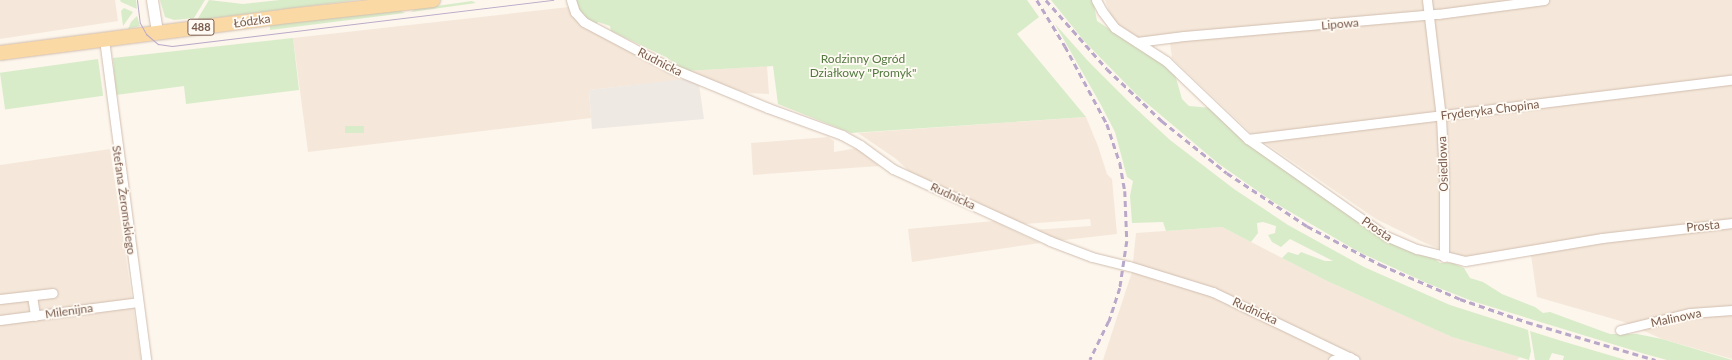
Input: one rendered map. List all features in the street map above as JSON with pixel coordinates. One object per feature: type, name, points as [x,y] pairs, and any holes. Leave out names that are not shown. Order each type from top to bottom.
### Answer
[{"type":"main road","name":"Łódzka","points":[[0,52],[402,2],[433,0]]},
{"type":"street","points":[[152,0],[157,33]]},
{"type":"street","name":"Rudnicka","points":[[571,0],[575,12],[584,22],[670,68],[768,108],[842,135],[860,145],[893,169],[1050,242],[1092,257],[1129,266],[1213,292],[1352,358]]},
{"type":"street","name":"Prosta","points":[[1096,0],[1102,11],[1115,28],[1166,61],[1248,140],[1386,236],[1417,249],[1444,257],[1465,261],[1602,238],[1732,223]]},
{"type":"street","name":"Osiedlowa","points":[[1427,0],[1441,117],[1444,178],[1444,257]]},
{"type":"street","name":"Lipowa","points":[[1137,42],[1184,36],[1341,24],[1428,15],[1544,0]]},
{"type":"street","name":"Stefana Żeromskiego","points":[[104,39],[146,360]]},
{"type":"street","name":"Fryderyka Chopina","points":[[1248,140],[1732,80]]},
{"type":"street","points":[[0,299],[54,293]]},
{"type":"street","points":[[32,296],[35,316]]},
{"type":"street","name":"Milenijna","points":[[0,320],[138,302]]},
{"type":"street","name":"Malinowa","points":[[1620,330],[1690,313],[1732,310]]},
{"type":"street","points":[[1333,360],[1352,358]]},
{"type":"shaded area","points":[[0,0],[115,0],[118,21],[0,39]]},
{"type":"shaded area","points":[[1105,0],[1732,0],[1732,359],[1662,339],[1624,322],[1537,297],[1530,248],[1461,258],[1423,242],[1376,219],[1252,134],[1172,58],[1169,36],[1140,40],[1113,21]]},
{"type":"shaded area","points":[[569,7],[678,75],[681,80],[589,90],[591,118],[308,152],[293,38]]},
{"type":"shaded area","points":[[767,66],[769,94],[746,93],[686,71]]},
{"type":"shaded area","points":[[684,79],[699,84],[704,119],[592,129],[589,90]]},
{"type":"shaded area","points":[[1086,117],[1098,146],[1107,174],[1112,179],[1117,234],[1056,241],[1033,230],[1091,226],[1090,219],[1025,224],[1016,221],[910,172],[896,159],[858,133]]},
{"type":"shaded area","points":[[828,137],[834,141],[834,152],[857,148],[879,166],[753,175],[751,143]]},
{"type":"shaded area","points":[[110,149],[141,360],[0,360],[0,165]]},
{"type":"shaded area","points":[[994,221],[1040,243],[912,262],[908,229]]},
{"type":"shaded area","points":[[1222,227],[1327,281],[1452,337],[1520,357],[1517,360],[1103,360],[1132,272],[1136,233]]},
{"type":"green space","points":[[120,0],[136,0],[137,9],[121,2]]},
{"type":"green space","points":[[160,0],[205,0],[194,18],[174,20],[165,17]]},
{"type":"green space","points":[[209,0],[243,4],[280,0],[357,0],[197,20]]},
{"type":"green space","name":"Rodzinny Ogród Działkowy \"Promyk\"","points":[[575,0],[1027,0],[1039,17],[1017,34],[1086,117],[851,133],[778,104],[773,66],[686,71],[666,57],[611,31],[610,26],[598,22],[596,25],[582,17]]},
{"type":"green space","points":[[1051,0],[1093,0],[1097,21],[1174,71],[1182,99],[1189,106],[1212,108],[1388,241],[1406,250],[1434,258],[1440,263],[1452,263],[1464,268],[1470,278],[1483,282],[1502,294],[1535,307],[1543,313],[1550,312],[1610,334],[1637,334],[1662,339],[1732,360],[1667,360],[1645,354],[1472,301],[1429,284],[1359,252],[1275,203],[1219,164],[1137,95],[1085,42]]},
{"type":"green space","points":[[472,1],[476,3],[411,12],[415,9]]},
{"type":"green space","points":[[124,8],[133,12],[123,26],[121,11]]},
{"type":"green space","points":[[398,10],[405,13],[270,30],[270,25]]},
{"type":"green space","points":[[137,16],[140,26],[128,29],[131,22]]},
{"type":"green space","points":[[1055,24],[1088,61],[1132,105],[1170,140],[1234,189],[1288,225],[1364,267],[1450,305],[1528,330],[1531,351],[1529,360],[1452,337],[1327,281],[1282,258],[1288,252],[1298,255],[1301,252],[1325,261],[1333,261],[1290,239],[1281,247],[1272,242],[1268,235],[1275,233],[1276,226],[1263,222],[1257,223],[1258,233],[1251,242],[1222,227],[1166,231],[1163,222],[1132,223],[1130,196],[1133,181],[1127,177],[1115,132]]},
{"type":"green space","points":[[293,38],[299,90],[186,104],[184,86],[116,95],[113,58]]},
{"type":"green space","points":[[98,59],[103,96],[5,109],[0,73]]},
{"type":"green space","points":[[345,126],[364,126],[364,133],[345,133]]},
{"type":"green space","points":[[1530,331],[1626,360],[1563,360],[1564,356],[1552,353],[1549,360],[1535,360]]},
{"type":"tram line","points":[[137,0],[140,23],[146,34],[158,44],[172,46],[553,0]]},
{"type":"railway","points":[[1037,0],[1065,46],[1107,124],[1120,163],[1125,191],[1127,241],[1120,288],[1109,321],[1090,360]]},
{"type":"railway","points":[[1046,0],[1107,69],[1162,121],[1227,173],[1307,226],[1381,265],[1460,299],[1527,322],[1655,360]]}]
